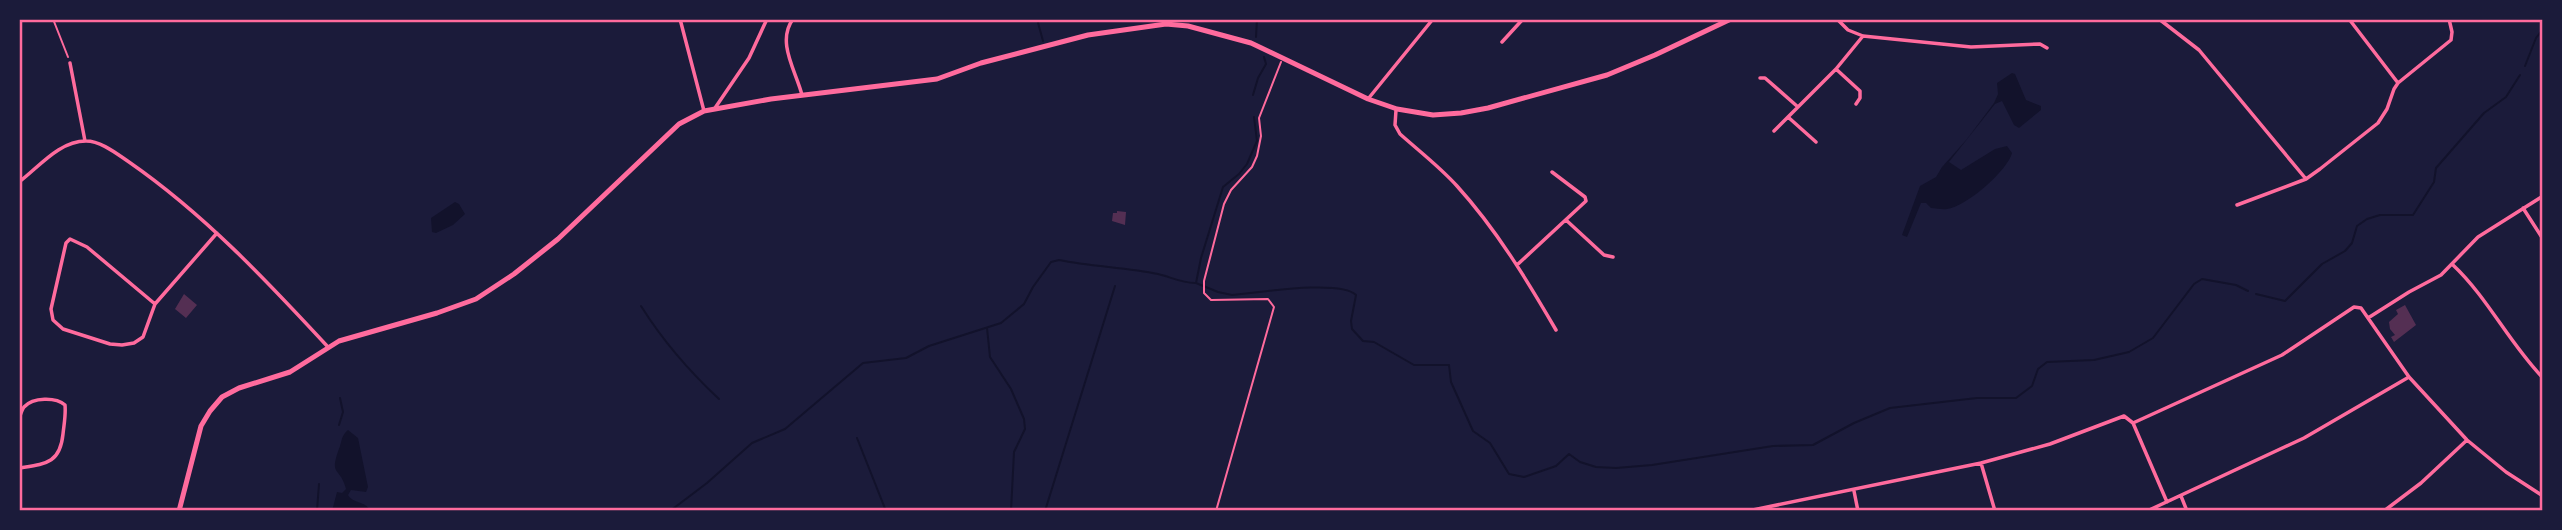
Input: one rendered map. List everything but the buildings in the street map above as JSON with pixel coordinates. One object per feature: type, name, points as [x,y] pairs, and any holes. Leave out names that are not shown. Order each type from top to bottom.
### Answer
[{"type":"main road","points":[[179,511],[201,426],[222,397],[239,388],[290,372],[339,341],[438,313],[476,299],[558,239],[679,124],[704,111],[802,95],[937,79],[981,62],[1088,35],[1166,24],[1188,26],[1251,43],[1368,99],[1397,108],[1433,115],[1461,113],[1606,75],[1731,19]]},
{"type":"street","points":[[680,19],[704,111]]},
{"type":"street","points":[[714,109],[749,58],[767,19]]},
{"type":"street","points":[[793,19],[788,28],[786,43],[802,95]]},
{"type":"street","points":[[1368,99],[1433,19]]},
{"type":"street","points":[[1502,42],[1523,19]]},
{"type":"street","points":[[1837,19],[1848,30],[1863,36],[1970,47],[2040,44],[2046,48]]},
{"type":"street","points":[[2159,19],[2199,50],[2306,179]]},
{"type":"street","points":[[2348,19],[2398,83]]},
{"type":"street","points":[[2237,205],[2306,179],[2378,123],[2398,83],[2451,40],[2449,19]]},
{"type":"street","points":[[1774,131],[1836,69],[1863,36]]},
{"type":"street","points":[[70,62],[85,141]]},
{"type":"street","points":[[1836,69],[1860,91],[1856,104]]},
{"type":"street","points":[[1760,78],[1765,78],[1797,107]]},
{"type":"street","points":[[1397,108],[1395,125],[1400,134],[1456,184],[1517,265],[1556,330]]},
{"type":"street","points":[[1788,117],[1816,142]]},
{"type":"street","points":[[19,182],[58,150],[85,141],[114,152],[217,233],[250,263],[328,346]]},
{"type":"street","points":[[1517,265],[1586,201],[1585,197],[1552,172]]},
{"type":"street","points":[[2368,318],[2441,275],[2478,237],[2543,196]]},
{"type":"street","points":[[2523,208],[2543,239]]},
{"type":"street","points":[[1566,220],[1604,255],[1613,257]]},
{"type":"street","points":[[155,304],[87,247],[70,239],[66,243],[51,309],[53,320],[63,329],[110,344],[122,345],[134,343],[143,337],[155,304],[217,233]]},
{"type":"street","points":[[2453,265],[2467,278],[2511,342],[2543,378]]},
{"type":"street","points":[[2133,424],[2282,355],[2354,307],[2361,308],[2409,377],[2466,440],[2506,472],[2543,496]]},
{"type":"street","points":[[2147,511],[2304,438],[2409,377]]},
{"type":"street","points":[[19,419],[23,408],[30,403],[51,399],[65,405],[62,446],[59,453],[47,462],[19,468]]},
{"type":"street","points":[[1748,511],[1981,463],[2050,444],[2124,416],[2133,424],[2167,502]]},
{"type":"street","points":[[2384,511],[2421,483],[2466,440]]},
{"type":"street","points":[[1981,463],[1995,511]]},
{"type":"street","points":[[1854,491],[1858,511]]},
{"type":"street","points":[[2180,496],[2187,511]]},
{"type":"path","points":[[53,19],[70,62]]},
{"type":"path","points":[[1216,511],[1274,307],[1273,302],[1268,299],[1211,300],[1206,297],[1204,281],[1224,204],[1231,190],[1252,167],[1256,156],[1261,136],[1259,118],[1283,58]]},
{"type":"shaded area","points":[[2012,73],[2015,74],[2026,100],[2041,106],[2041,110],[2019,128],[2014,125],[2002,101],[1995,104],[1949,162],[1961,170],[1995,149],[2007,146],[2012,153],[2003,169],[1975,195],[1955,207],[1931,208],[1926,203],[1921,203],[1907,237],[1902,235],[1920,186],[1936,177],[1967,139],[1994,103],[1998,94],[1997,83]]},
{"type":"shaded area","points":[[455,202],[465,214],[453,225],[436,233],[432,232],[431,218]]},
{"type":"shaded area","points":[[348,430],[358,438],[368,487],[366,492],[351,490],[348,495],[370,511],[332,511],[337,492],[342,493],[346,489],[335,463],[342,437]]},
{"type":"waterway","points":[[1037,19],[1043,41]]},
{"type":"waterway","points":[[1256,37],[1257,19]]},
{"type":"waterway","points":[[2525,66],[2536,38],[2543,29]]},
{"type":"waterway","points":[[1253,95],[1266,64],[1264,57]]},
{"type":"waterway","points":[[2256,294],[2285,301],[2322,264],[2345,251],[2352,243],[2357,226],[2367,219],[2380,215],[2413,215],[2434,182],[2436,168],[2484,113],[2506,97],[2520,75]]},
{"type":"waterway","points":[[1254,117],[1257,141],[1247,164],[1223,187],[1196,283],[1232,295],[1316,287],[1347,290],[1356,295],[1352,329],[1363,341],[1374,342],[1414,365],[1449,365],[1451,382],[1473,431],[1490,443],[1509,474],[1524,477],[1556,466],[1569,454],[1580,462],[1596,467],[1616,468],[1773,446],[1813,445],[1890,408],[1977,398],[2016,398],[2032,386],[2038,369],[2047,362],[2094,360],[2129,352],[2153,338],[2194,284],[2202,279],[2236,285],[2248,291]]},
{"type":"waterway","points":[[670,511],[752,443],[785,429],[863,363],[906,358],[929,346],[1001,323],[1024,304],[1051,262],[1059,260],[1134,270],[1195,283]]},
{"type":"waterway","points":[[1045,511],[1115,286]]},
{"type":"waterway","points":[[641,306],[677,355],[719,399]]},
{"type":"waterway","points":[[987,328],[990,357],[1011,389],[1024,419],[1025,429],[1014,452],[1011,511]]},
{"type":"waterway","points":[[339,425],[343,412],[340,398]]},
{"type":"waterway","points":[[857,438],[886,511]]},
{"type":"waterway","points":[[317,511],[319,484]]}]
